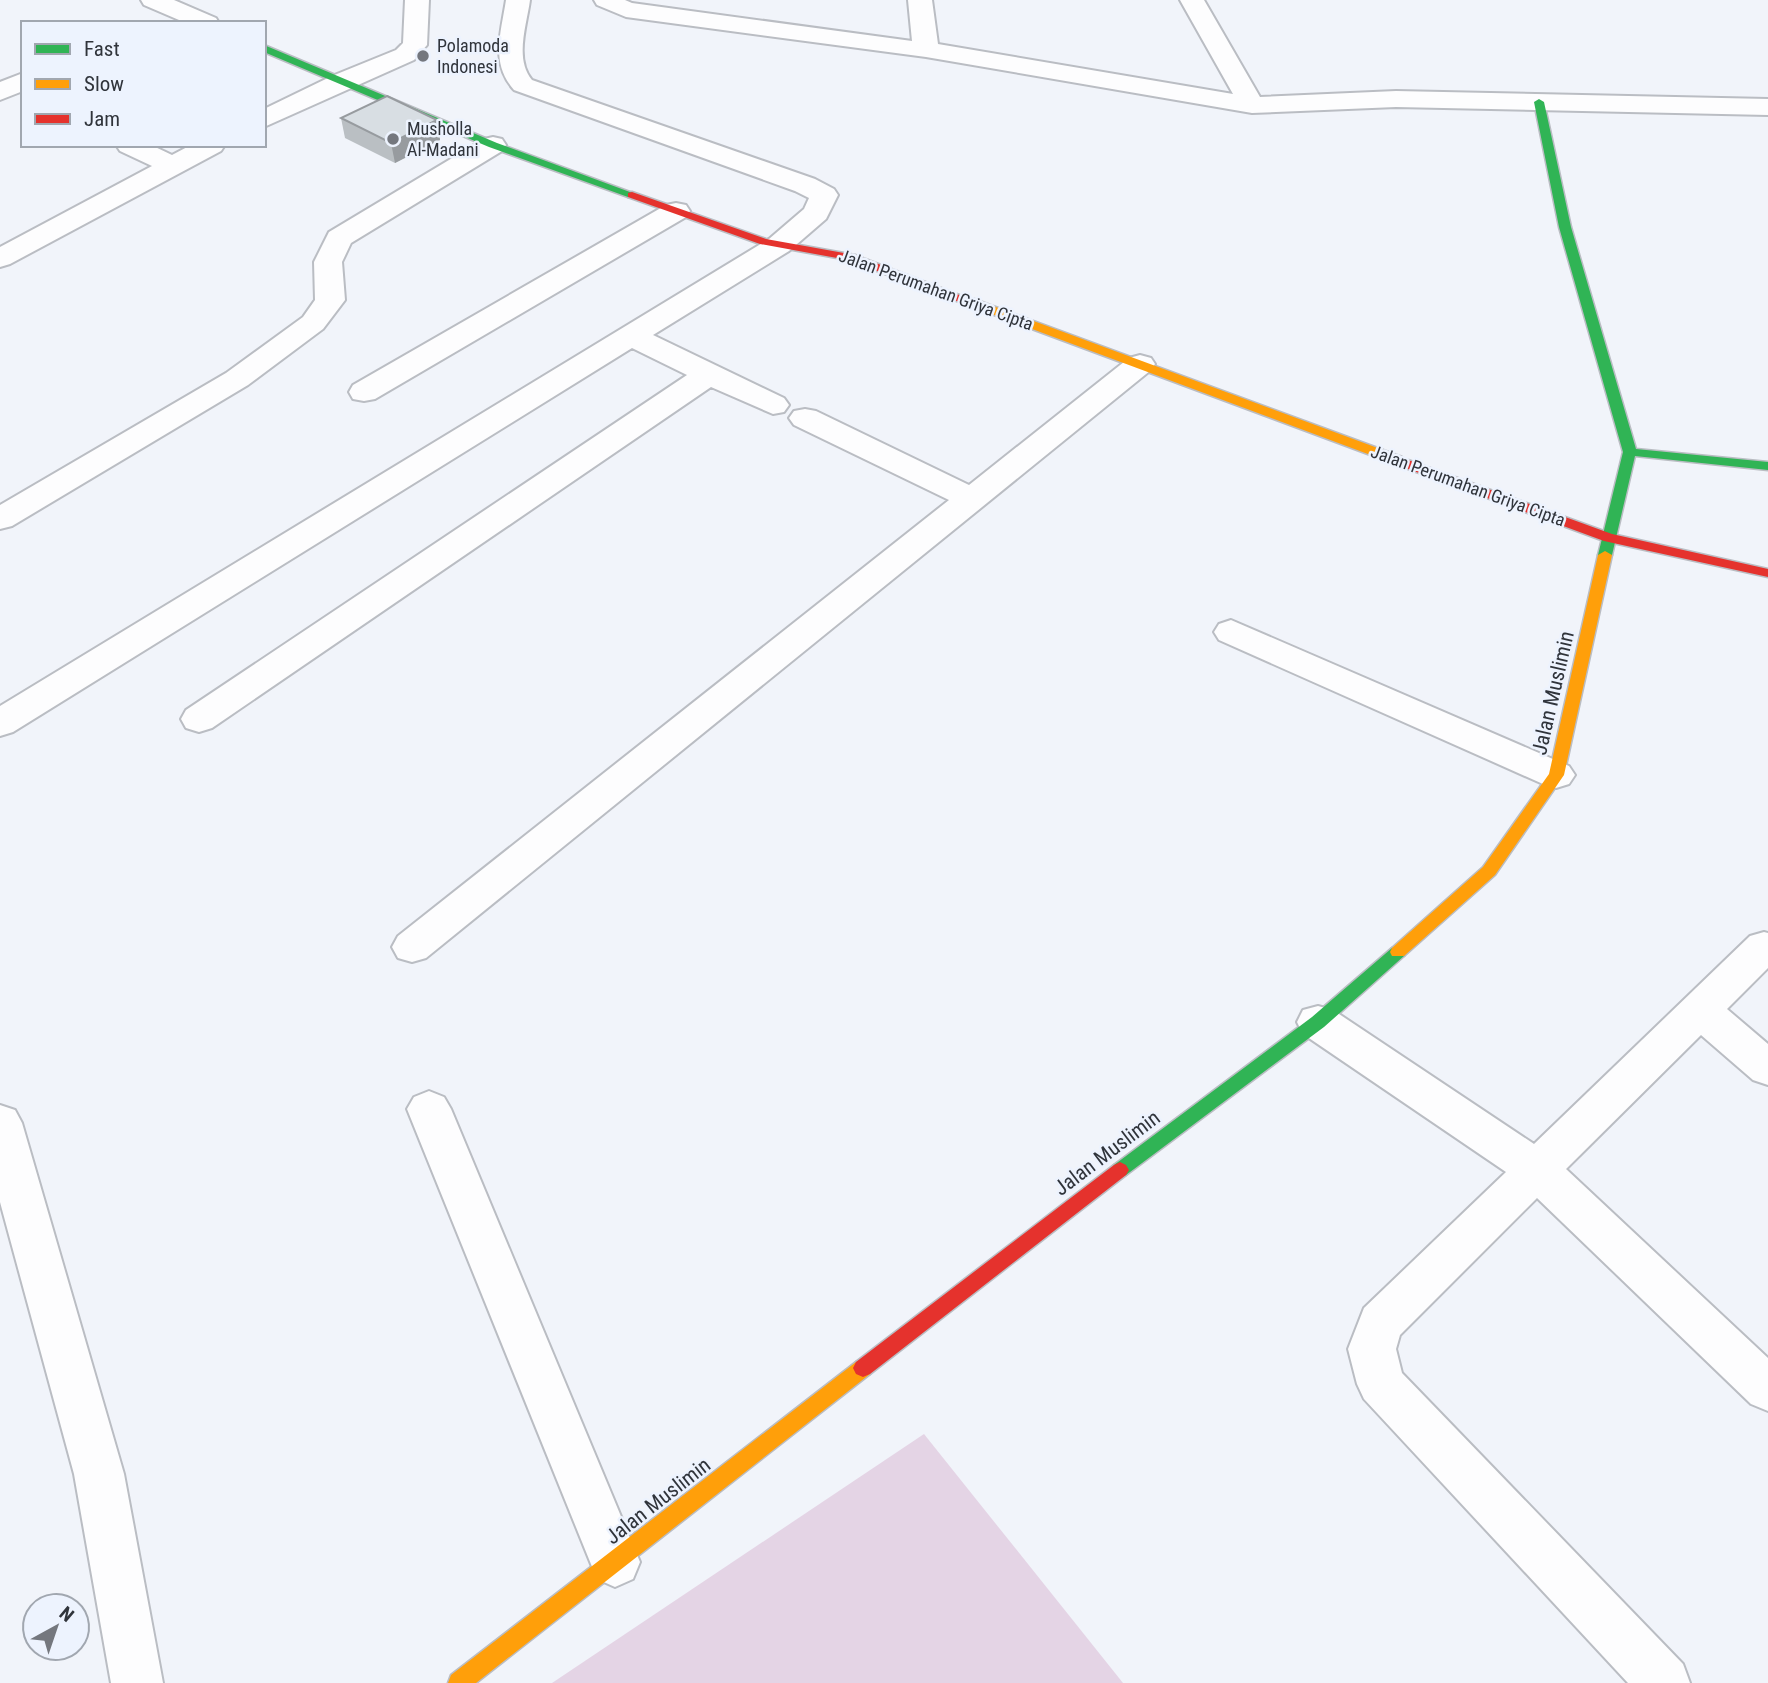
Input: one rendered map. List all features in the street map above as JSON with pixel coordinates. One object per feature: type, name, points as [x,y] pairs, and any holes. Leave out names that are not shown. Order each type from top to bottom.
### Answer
[{"type":"street","points":[[153,0],[203,21]]},
{"type":"street","points":[[156,21],[203,0]]},
{"type":"street","points":[[266,118],[341,81],[405,55],[415,45],[418,0]]},
{"type":"street","points":[[0,723],[779,245],[816,213],[824,195],[805,185],[523,85],[515,79],[510,66],[518,0]]},
{"type":"street","points":[[606,0],[626,10],[926,50],[1252,105],[1396,99],[1768,107]]},
{"type":"street","points":[[762,0],[765,29]]},
{"type":"street","points":[[920,0],[926,50]]},
{"type":"street","points":[[1192,0],[1252,105]]},
{"type":"street","name":"Jalan Perumahan Griya Cipta","points":[[266,49],[493,145],[764,242],[851,257],[1608,538],[1768,573]]},
{"type":"street","points":[[1539,102],[1565,227],[1630,452],[1768,466]]},
{"type":"street","points":[[0,519],[237,379],[313,323],[330,300],[328,261],[339,238],[493,145]]},
{"type":"street","points":[[133,147],[172,166]]},
{"type":"street","points":[[3,253],[208,147]]},
{"type":"street","points":[[364,392],[676,211]]},
{"type":"street","points":[[631,336],[773,405]]},
{"type":"street","points":[[412,947],[1140,364]]},
{"type":"street","points":[[199,719],[709,374]]},
{"type":"street","points":[[805,418],[970,498]]},
{"type":"street","name":"Jalan Muslimin","points":[[459,1683],[1055,1218],[1318,1022],[1489,871],[1556,775],[1608,538],[1630,452]]},
{"type":"street","points":[[1231,632],[1556,775]]},
{"type":"street","points":[[1664,1683],[1381,1384],[1373,1349],[1381,1323],[1764,947],[1768,948]]},
{"type":"street","points":[[1699,1010],[1768,1068]]},
{"type":"street","points":[[1318,1022],[1536,1169],[1768,1389]]},
{"type":"street","points":[[429,1109],[615,1562]]},
{"type":"street","points":[[0,1123],[99,1474],[137,1683]]},
{"type":"shaded area","points":[[924,1434],[1123,1683],[552,1683]]},
{"type":"building","points":[[387,96],[437,120],[391,143],[341,118]]},
{"type":"traffic: fast","points":[[266,49],[493,145],[632,195]]},
{"type":"traffic: fast","points":[[1539,102],[1565,227],[1630,452]]},
{"type":"traffic: fast","points":[[1630,452],[1768,466]]},
{"type":"traffic: fast","points":[[1605,555],[1630,452]]},
{"type":"traffic: fast","points":[[1120,1170],[1318,1022],[1398,952]]},
{"type":"traffic: slow","points":[[974,303],[1397,460]]},
{"type":"traffic: slow","points":[[1398,952],[1489,871],[1556,775],[1605,555]]},
{"type":"traffic: slow","points":[[459,1683],[863,1368]]},
{"type":"traffic: jam","points":[[632,195],[764,242],[851,257],[974,303]]},
{"type":"traffic: jam","points":[[1397,460],[1609,538],[1768,573]]},
{"type":"traffic: jam","points":[[863,1368],[1120,1170]]},
{"type":"place","name":"Polamoda Indonesi","points":[[423,56]]},
{"type":"place","name":"Musholla Al-Madani","points":[[393,139]]}]
